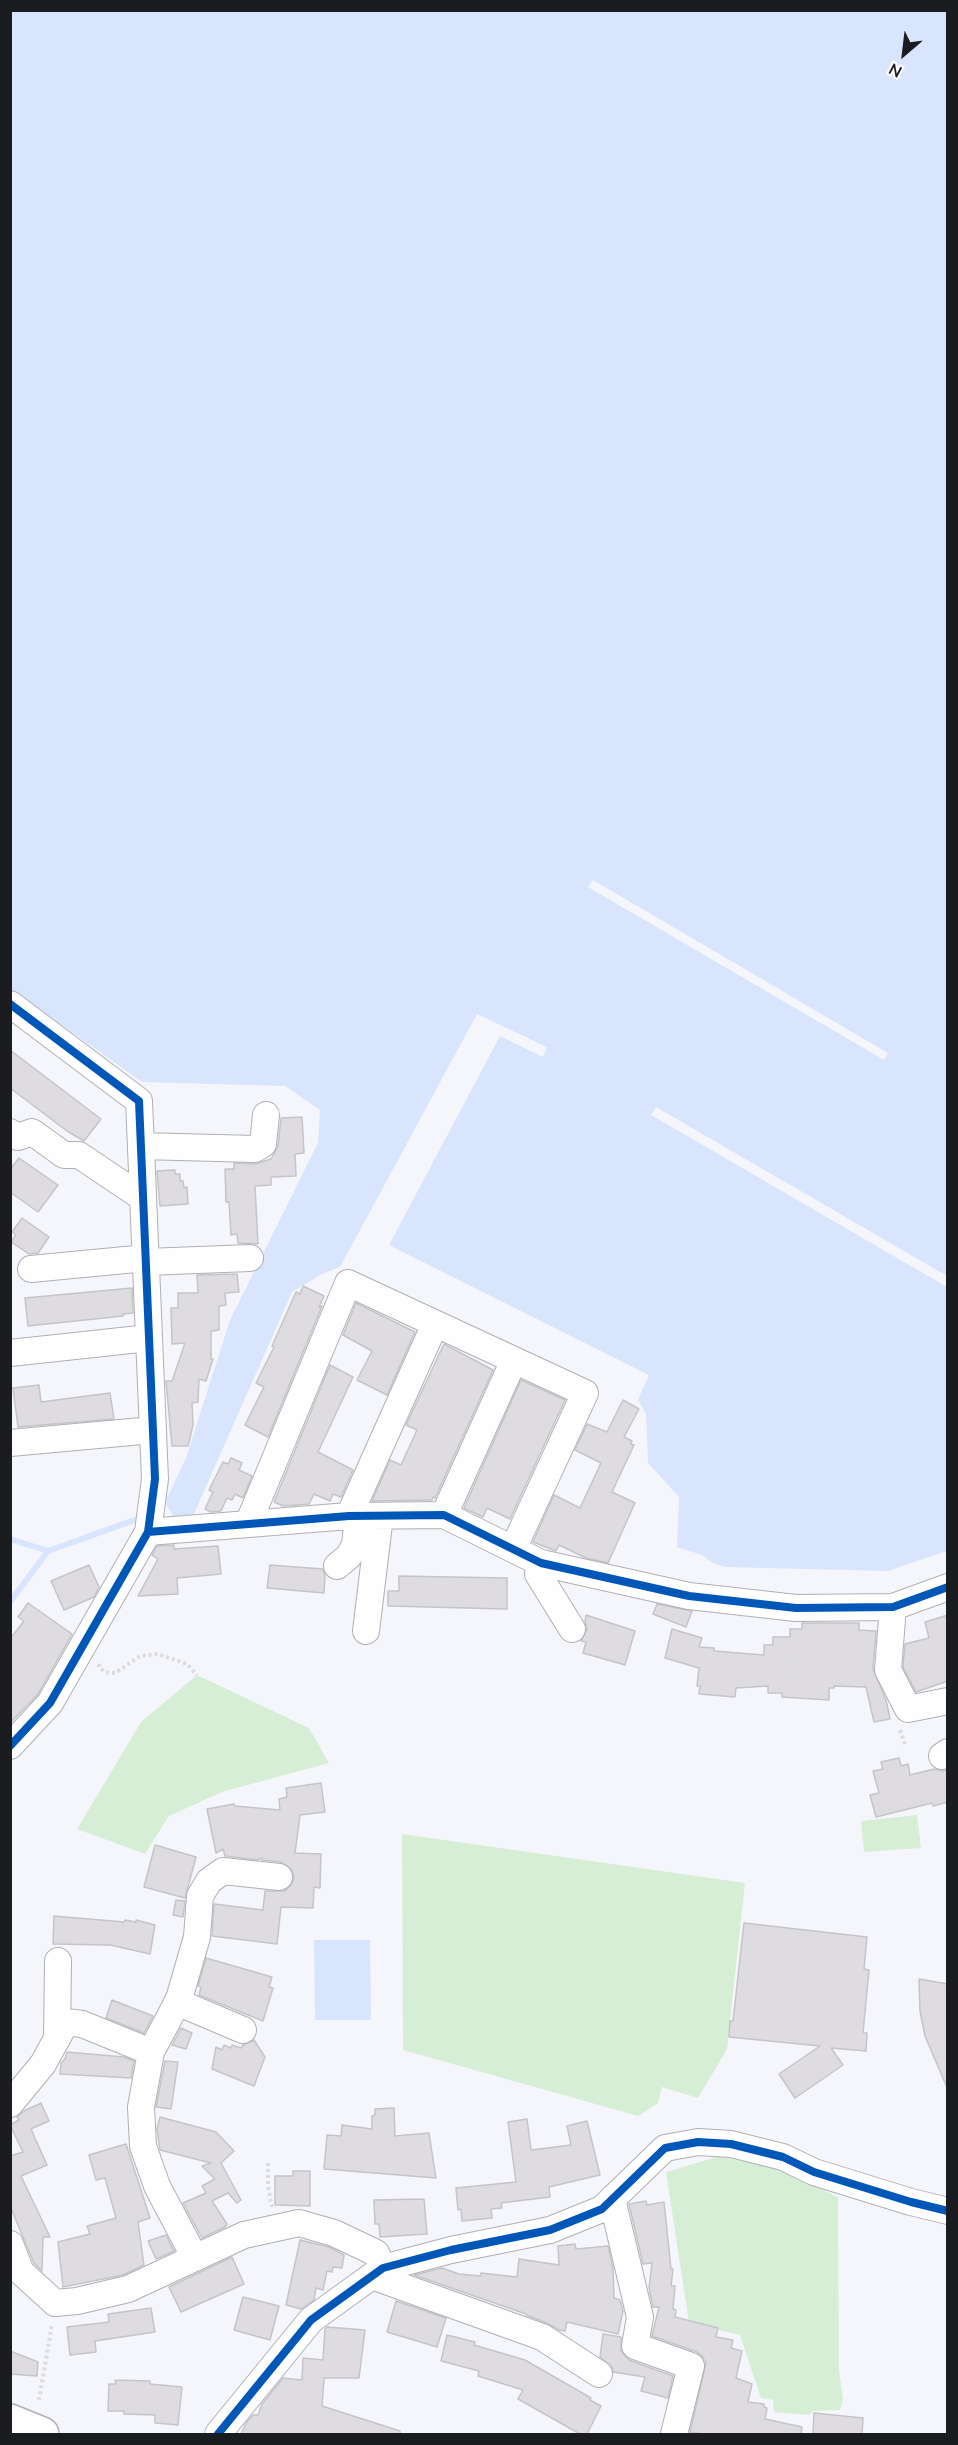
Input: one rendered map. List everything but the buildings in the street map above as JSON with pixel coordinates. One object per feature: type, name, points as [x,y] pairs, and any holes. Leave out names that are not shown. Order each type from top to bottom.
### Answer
[{"type":"highway","points":[[10,2421],[42,2434]]},
{"type":"street","points":[[10,1004],[139,1101],[155,1479],[148,1531],[50,1703],[10,1746]]},
{"type":"street","points":[[141,1146],[255,1149],[263,1144],[266,1115]]},
{"type":"street","points":[[13,1139],[32,1132],[64,1155],[79,1155],[143,1198]]},
{"type":"street","points":[[31,1269],[146,1260],[250,1258]]},
{"type":"street","points":[[248,1524],[348,1283],[585,1393],[513,1549]]},
{"type":"street","points":[[337,1566],[349,1556],[355,1545],[362,1516],[435,1324]]},
{"type":"street","points":[[10,1353],[149,1338]]},
{"type":"street","points":[[444,1515],[514,1360]]},
{"type":"street","points":[[10,1443],[153,1430]]},
{"type":"street","points":[[148,1531],[362,1516],[444,1515],[541,1563],[689,1596],[802,1608],[893,1607],[948,1587]]},
{"type":"street","points":[[362,1516],[366,1631]]},
{"type":"street","points":[[541,1563],[538,1574],[572,1629]]},
{"type":"street","points":[[893,1607],[888,1670],[908,1709],[948,1701]]},
{"type":"street","points":[[195,2258],[157,2186],[143,2146],[141,2107],[151,2052],[177,2002],[197,1937],[200,1896],[209,1881],[223,1871],[279,1877]]},
{"type":"street","points":[[57,2040],[58,1961]]},
{"type":"street","points":[[177,2002],[243,2030]]},
{"type":"street","points":[[10,2104],[43,2064],[66,2022],[82,2025],[151,2052]]},
{"type":"street","points":[[218,2434],[311,2320],[378,2272],[452,2250],[550,2230],[602,2209],[665,2148],[698,2142],[731,2144],[783,2157],[814,2172],[948,2211]]},
{"type":"street","points":[[612,2199],[639,2317],[635,2346],[690,2366],[674,2434]]},
{"type":"street","points":[[10,2244],[21,2272],[55,2303],[77,2301],[128,2289],[244,2235],[299,2223],[334,2233],[376,2253],[378,2272]]},
{"type":"street","points":[[378,2272],[542,2337],[599,2374]]},
{"type":"path","points":[[797,1687],[802,1608]]},
{"type":"path","points":[[102,1658],[99,1666],[104,1672],[115,1673],[140,1656],[158,1653],[187,1664],[197,1675]]},
{"type":"path","points":[[268,2163],[268,2186],[276,2228]]},
{"type":"path","points":[[39,2400],[55,2303]]},
{"type":"green space","points":[[197,1675],[309,1728],[329,1763],[222,1792],[169,1816],[145,1854],[77,1829],[141,1722]]},
{"type":"green space","points":[[917,1815],[921,1848],[864,1852],[861,1821]]},
{"type":"green space","points":[[402,1834],[745,1883],[727,2049],[698,2098],[662,2087],[658,2103],[638,2116],[403,2050]]},
{"type":"green space","points":[[720,2156],[778,2169],[838,2197],[839,2369],[843,2400],[840,2410],[813,2411],[809,2415],[774,2412],[773,2400],[761,2398],[740,2335],[689,2323],[666,2172]]},
{"type":"water","points":[[11,11],[947,11],[947,1276],[656,1107],[651,1115],[947,1287],[947,1551],[888,1571],[725,1567],[713,1563],[702,1555],[677,1547],[679,1497],[648,1463],[646,1414],[638,1400],[649,1375],[389,1245],[500,1036],[543,1057],[547,1047],[477,1014],[340,1267],[322,1274],[292,1292],[193,1516],[173,1516],[165,1502],[186,1458],[230,1320],[318,1143],[320,1110],[285,1086],[142,1082],[11,989]]},
{"type":"water","points":[[314,1940],[370,1940],[371,2020],[315,2020]]},
{"type":"pier","points":[[593,880],[888,1053],[884,1060],[588,887]]},
{"type":"waterway","points":[[10,1602],[48,1551],[143,1517]]},
{"type":"waterway","points":[[10,1539],[48,1551]]},
{"type":"cycle path","points":[[10,1004],[139,1101],[155,1479],[148,1532],[50,1703],[10,1746]]},
{"type":"cycle path","points":[[148,1532],[349,1516],[444,1515],[541,1563],[689,1596],[796,1608],[893,1607],[948,1587]]},
{"type":"cycle path","points":[[218,2434],[311,2320],[383,2268],[451,2250],[550,2230],[602,2209],[665,2148],[698,2142],[731,2144],[783,2157],[814,2172],[948,2211]]}]
